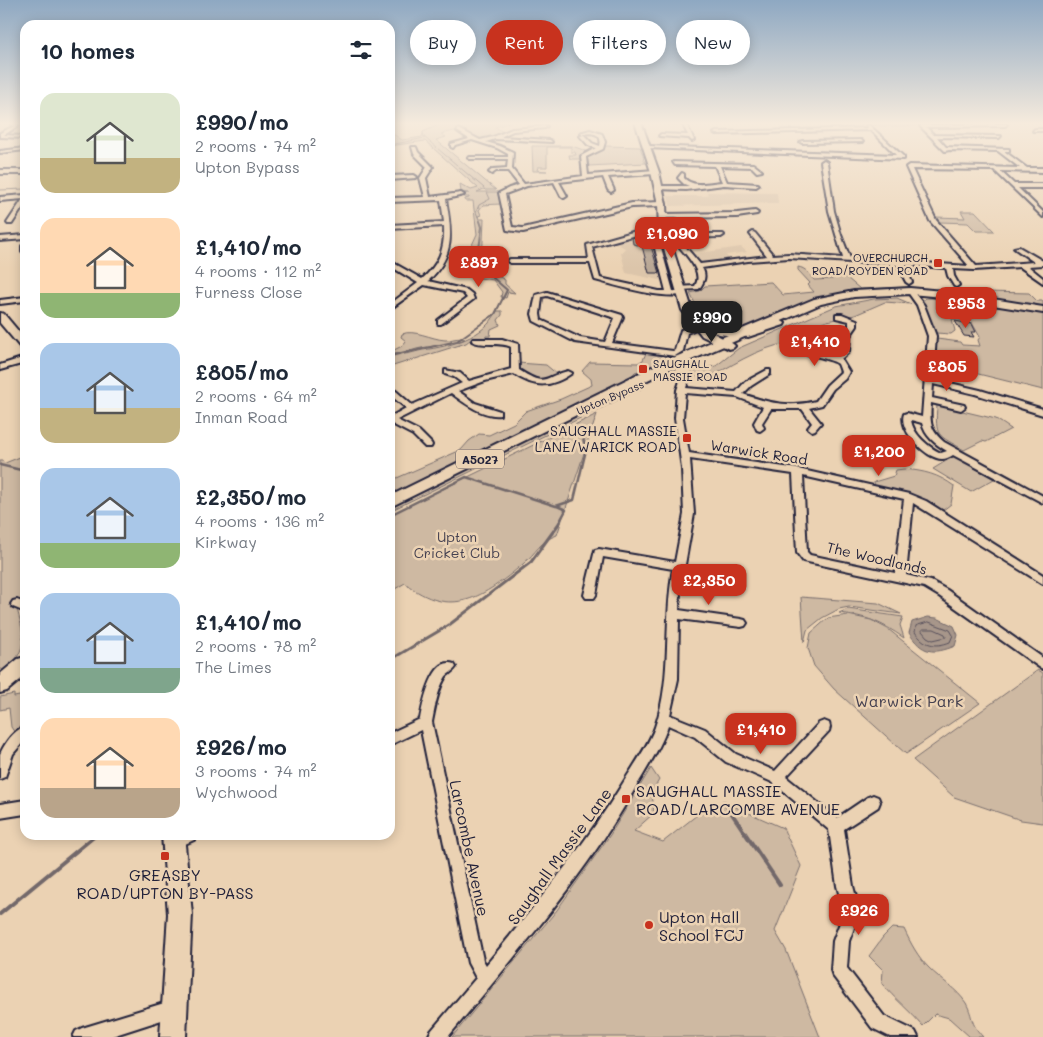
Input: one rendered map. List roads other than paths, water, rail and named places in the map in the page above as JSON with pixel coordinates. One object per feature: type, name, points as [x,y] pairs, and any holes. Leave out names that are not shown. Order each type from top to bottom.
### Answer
[{"type":"main road","points":[[655,172],[663,216],[658,231],[670,254],[687,310],[706,334],[726,343]]},
{"type":"main road","name":"Upton Bypass","points":[[395,500],[569,414],[726,343],[814,308],[848,299],[910,289]]},
{"type":"main road","name":"Upton Bypass","points":[[726,343],[743,332],[799,308],[829,298],[876,292],[910,289],[1043,310]]},
{"type":"main road","points":[[0,316],[20,340]]},
{"type":"main road","points":[[691,316],[720,332],[743,332]]},
{"type":"main road","points":[[0,687],[20,669]]},
{"type":"main road","points":[[0,687],[20,683]]},
{"type":"main road","points":[[173,1037],[180,914],[179,840]]},
{"type":"street","points":[[428,170],[423,178],[428,198]]},
{"type":"street","points":[[510,170],[523,186]]},
{"type":"street","points":[[585,170],[586,177]]},
{"type":"street","points":[[720,170],[725,180],[724,183]]},
{"type":"street","points":[[825,170],[830,212],[836,233],[847,258]]},
{"type":"street","points":[[911,170],[934,221],[974,268]]},
{"type":"street","points":[[997,170],[1043,215]]},
{"type":"street","points":[[0,172],[20,172]]},
{"type":"street","points":[[655,172],[604,175],[508,188],[502,193],[509,229],[513,231],[523,230],[632,204],[662,204]]},
{"type":"street","points":[[604,175],[611,190]]},
{"type":"street","points":[[682,175],[682,180],[694,187]]},
{"type":"street","points":[[395,178],[414,177]]},
{"type":"street","points":[[556,181],[564,196]]},
{"type":"street","points":[[659,188],[694,187],[724,183],[756,185]]},
{"type":"street","points":[[1014,186],[1043,186]]},
{"type":"street","points":[[395,200],[443,198],[461,195]]},
{"type":"street","points":[[395,304],[413,291],[436,270],[444,258],[446,224],[443,198]]},
{"type":"street","points":[[0,199],[20,199]]},
{"type":"street","points":[[10,223],[20,207]]},
{"type":"street","points":[[663,216],[737,215],[755,212]]},
{"type":"street","points":[[395,227],[446,224]]},
{"type":"street","points":[[643,231],[658,231],[672,232],[687,254],[699,266],[701,280],[699,286],[670,293],[659,293],[595,278],[589,246],[591,244],[643,231]]},
{"type":"street","points":[[658,231],[670,293]]},
{"type":"street","points":[[753,234],[771,257]]},
{"type":"street","points":[[674,236],[721,235]]},
{"type":"street","points":[[0,239],[20,237]]},
{"type":"street","points":[[1018,248],[1042,263]]},
{"type":"street","points":[[670,254],[687,254]]},
{"type":"street","points":[[699,266],[771,257],[799,256],[974,268],[1042,263]]},
{"type":"street","points":[[510,261],[592,261]]},
{"type":"street","points":[[899,262],[910,289],[920,305],[932,336],[927,428],[932,436],[941,444],[1043,500]]},
{"type":"street","points":[[1022,264],[1043,280]]},
{"type":"street","points":[[395,266],[422,282],[465,291],[470,295],[471,299],[441,322]]},
{"type":"street","points":[[949,266],[951,276],[956,285]]},
{"type":"street","points":[[608,344],[619,320],[619,317],[615,314],[547,294],[540,295],[536,314],[538,321],[578,340],[672,354],[680,351],[684,332],[700,326]]},
{"type":"street","points":[[0,302],[20,299]]},
{"type":"street","points":[[835,359],[845,352],[846,336],[853,326],[853,320],[839,316]]},
{"type":"street","points":[[476,341],[513,344],[515,346],[515,371]]},
{"type":"street","points":[[767,372],[748,384],[738,396],[768,406],[804,407],[819,403],[830,387],[842,378],[845,372],[840,361],[798,349]]},
{"type":"street","points":[[0,368],[20,362]]},
{"type":"street","points":[[395,417],[468,384],[515,371],[532,382],[538,383],[550,382],[562,374],[568,374]]},
{"type":"street","points":[[448,372],[457,374],[468,384]]},
{"type":"street","points":[[929,381],[977,392],[1043,412]]},
{"type":"street","name":"Saughall Massie Lane","points":[[437,1037],[548,903],[605,826],[641,766],[664,718],[672,679],[674,593],[689,514],[679,418],[683,384],[738,396]]},
{"type":"street","points":[[453,391],[472,405],[497,413]]},
{"type":"street","points":[[395,394],[402,404],[412,408]]},
{"type":"street","points":[[928,400],[961,407]]},
{"type":"street","points":[[760,428],[758,422],[768,406]]},
{"type":"street","points":[[804,407],[817,423],[812,428]]},
{"type":"street","points":[[926,421],[907,416],[908,426],[914,437],[938,455],[945,456],[954,450]]},
{"type":"street","points":[[395,422],[416,433],[420,438],[431,441]]},
{"type":"street","name":"Warwick Road","points":[[684,455],[798,472],[909,497],[922,503],[1043,580]]},
{"type":"street","name":"The Woodlands","points":[[798,472],[802,553],[807,558],[927,584],[943,593],[1043,664]]},
{"type":"street","points":[[900,577],[909,497]]},
{"type":"street","points":[[590,594],[599,553],[678,566]]},
{"type":"street","points":[[674,614],[741,623]]},
{"type":"street","points":[[395,737],[426,722],[430,701],[440,674],[450,667]]},
{"type":"street","points":[[664,718],[700,733],[731,758],[777,778],[836,826],[845,886],[852,912],[840,941],[839,970],[878,1022],[909,1037]]},
{"type":"street","name":"Larcombe Avenue","points":[[426,722],[476,963],[485,978]]},
{"type":"street","points":[[777,778],[824,727]]},
{"type":"street","points":[[0,773],[6,752],[20,736]]},
{"type":"street","points":[[836,826],[873,802]]},
{"type":"street","points":[[0,811],[20,808]]},
{"type":"street","points":[[82,1037],[174,1008]]},
{"type":"water","points":[[928,617],[937,618],[954,626],[958,635],[955,646],[934,651],[923,648],[914,640],[909,633],[912,622]]},
{"type":"waterway","points":[[463,170],[484,188]]},
{"type":"waterway","points":[[0,190],[20,189]]},
{"type":"waterway","points":[[480,222],[476,212],[479,205],[490,199],[487,192]]},
{"type":"waterway","points":[[405,353],[457,341],[495,314],[507,290],[477,264],[482,227],[480,221]]},
{"type":"waterway","points":[[395,355],[410,351]]},
{"type":"waterway","points":[[395,512],[466,477],[556,506],[574,500],[586,450],[581,430]]},
{"type":"waterway","points":[[0,465],[20,470]]},
{"type":"waterway","points":[[557,506],[566,510],[559,523]]},
{"type":"waterway","points":[[395,657],[449,625],[531,562],[560,522]]},
{"type":"waterway","points":[[724,802],[780,885]]},
{"type":"waterway","points":[[0,914],[90,840]]},
{"type":"place","name":"OVERCHURCH ROAD/ROYDEN ROAD","points":[[938,263]]},
{"type":"place","name":"SAUGHALL MASSIE ROAD","points":[[643,369]]},
{"type":"place","name":"SAUGHALL MASSIE LANE/WARICK ROAD","points":[[687,438]]},
{"type":"place","name":"SAUGHALL MASSIE ROAD/LARCOMBE AVENUE","points":[[626,799]]},
{"type":"place","name":"GREASBY ROAD/UPTON BY-PASS","points":[[165,856]]},
{"type":"place","name":"Upton Hall School FCJ","points":[[649,925]]},
{"type":"park label","name":"Upton Cricket Club","points":[[457,544]]},
{"type":"park label","name":"Warwick Park","points":[[909,700]]}]
